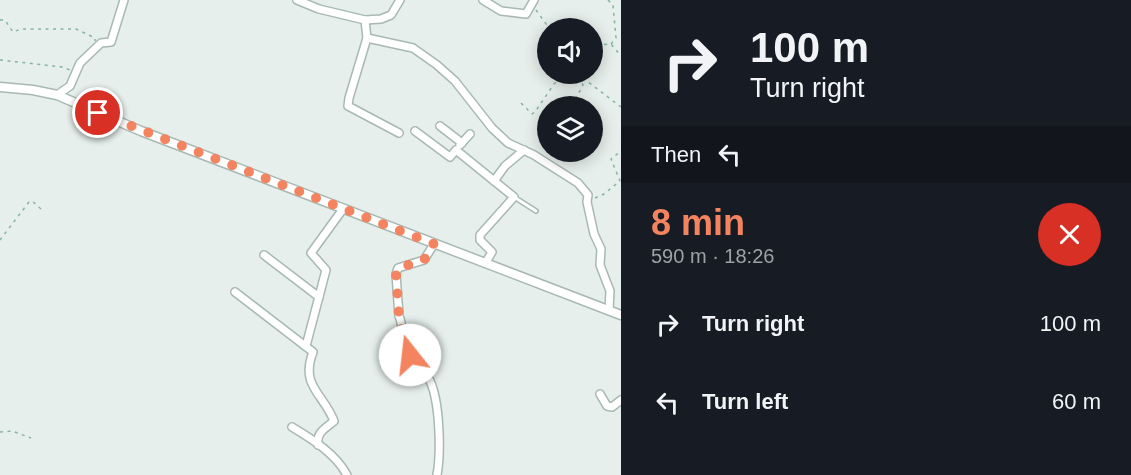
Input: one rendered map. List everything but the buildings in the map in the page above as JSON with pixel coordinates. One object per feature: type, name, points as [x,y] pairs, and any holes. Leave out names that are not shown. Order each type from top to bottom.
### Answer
[{"type":"street","points":[[57,95],[70,86],[80,63],[101,43],[111,42],[124,0]]},
{"type":"street","points":[[297,0],[319,9],[365,20],[381,19],[391,15],[400,0]]},
{"type":"street","points":[[483,0],[508,13],[526,14],[533,3]]},
{"type":"street","points":[[365,20],[367,38],[348,106],[399,133]]},
{"type":"street","points":[[367,38],[412,48],[437,65],[455,81],[508,143],[524,150],[578,183],[588,195],[587,202],[594,234],[601,249],[600,265],[610,291],[609,310]]},
{"type":"street","points":[[0,87],[57,95],[141,131],[621,315]]},
{"type":"street","points":[[440,126],[462,143]]},
{"type":"street","points":[[415,131],[450,157],[470,134]]},
{"type":"street","points":[[456,150],[514,197],[480,235],[480,240],[492,252],[486,262]]},
{"type":"street","points":[[494,181],[505,166],[524,150]]},
{"type":"street","points":[[306,346],[326,270],[311,253],[343,209]]},
{"type":"street","points":[[434,244],[424,260],[399,268],[396,274],[399,316],[402,322],[401,338],[405,350],[430,382],[435,404],[440,459],[437,475]]},
{"type":"street","points":[[264,255],[319,297]]},
{"type":"street","points":[[235,291],[313,352],[308,368],[309,377],[316,393],[334,421],[320,433],[317,438],[318,445]]},
{"type":"street","points":[[600,394],[607,406],[612,407],[621,400]]},
{"type":"street","points":[[292,427],[333,457],[347,475]]},
{"type":"lane","points":[[514,197],[536,211]]},
{"type":"path","points":[[603,45],[611,44],[616,38],[613,4],[608,0]]},
{"type":"path","points":[[533,3],[543,18]]},
{"type":"path","points":[[0,20],[5,20],[13,32],[21,29],[76,29],[95,38],[95,42]]},
{"type":"path","points":[[611,44],[621,56]]},
{"type":"path","points":[[0,60],[63,67],[72,71],[74,65]]},
{"type":"path","points":[[520,103],[532,114],[554,84]]},
{"type":"path","points":[[589,84],[621,107]]},
{"type":"path","points":[[587,202],[604,194],[620,181],[611,159],[621,151]]},
{"type":"path","points":[[0,240],[29,202],[32,201],[42,210]]},
{"type":"path","points":[[0,432],[12,431],[31,438]]},
{"type":"route","points":[[98,113],[434,244],[424,260],[399,268],[396,274],[399,316],[402,322],[401,338],[405,350],[410,355]]}]
